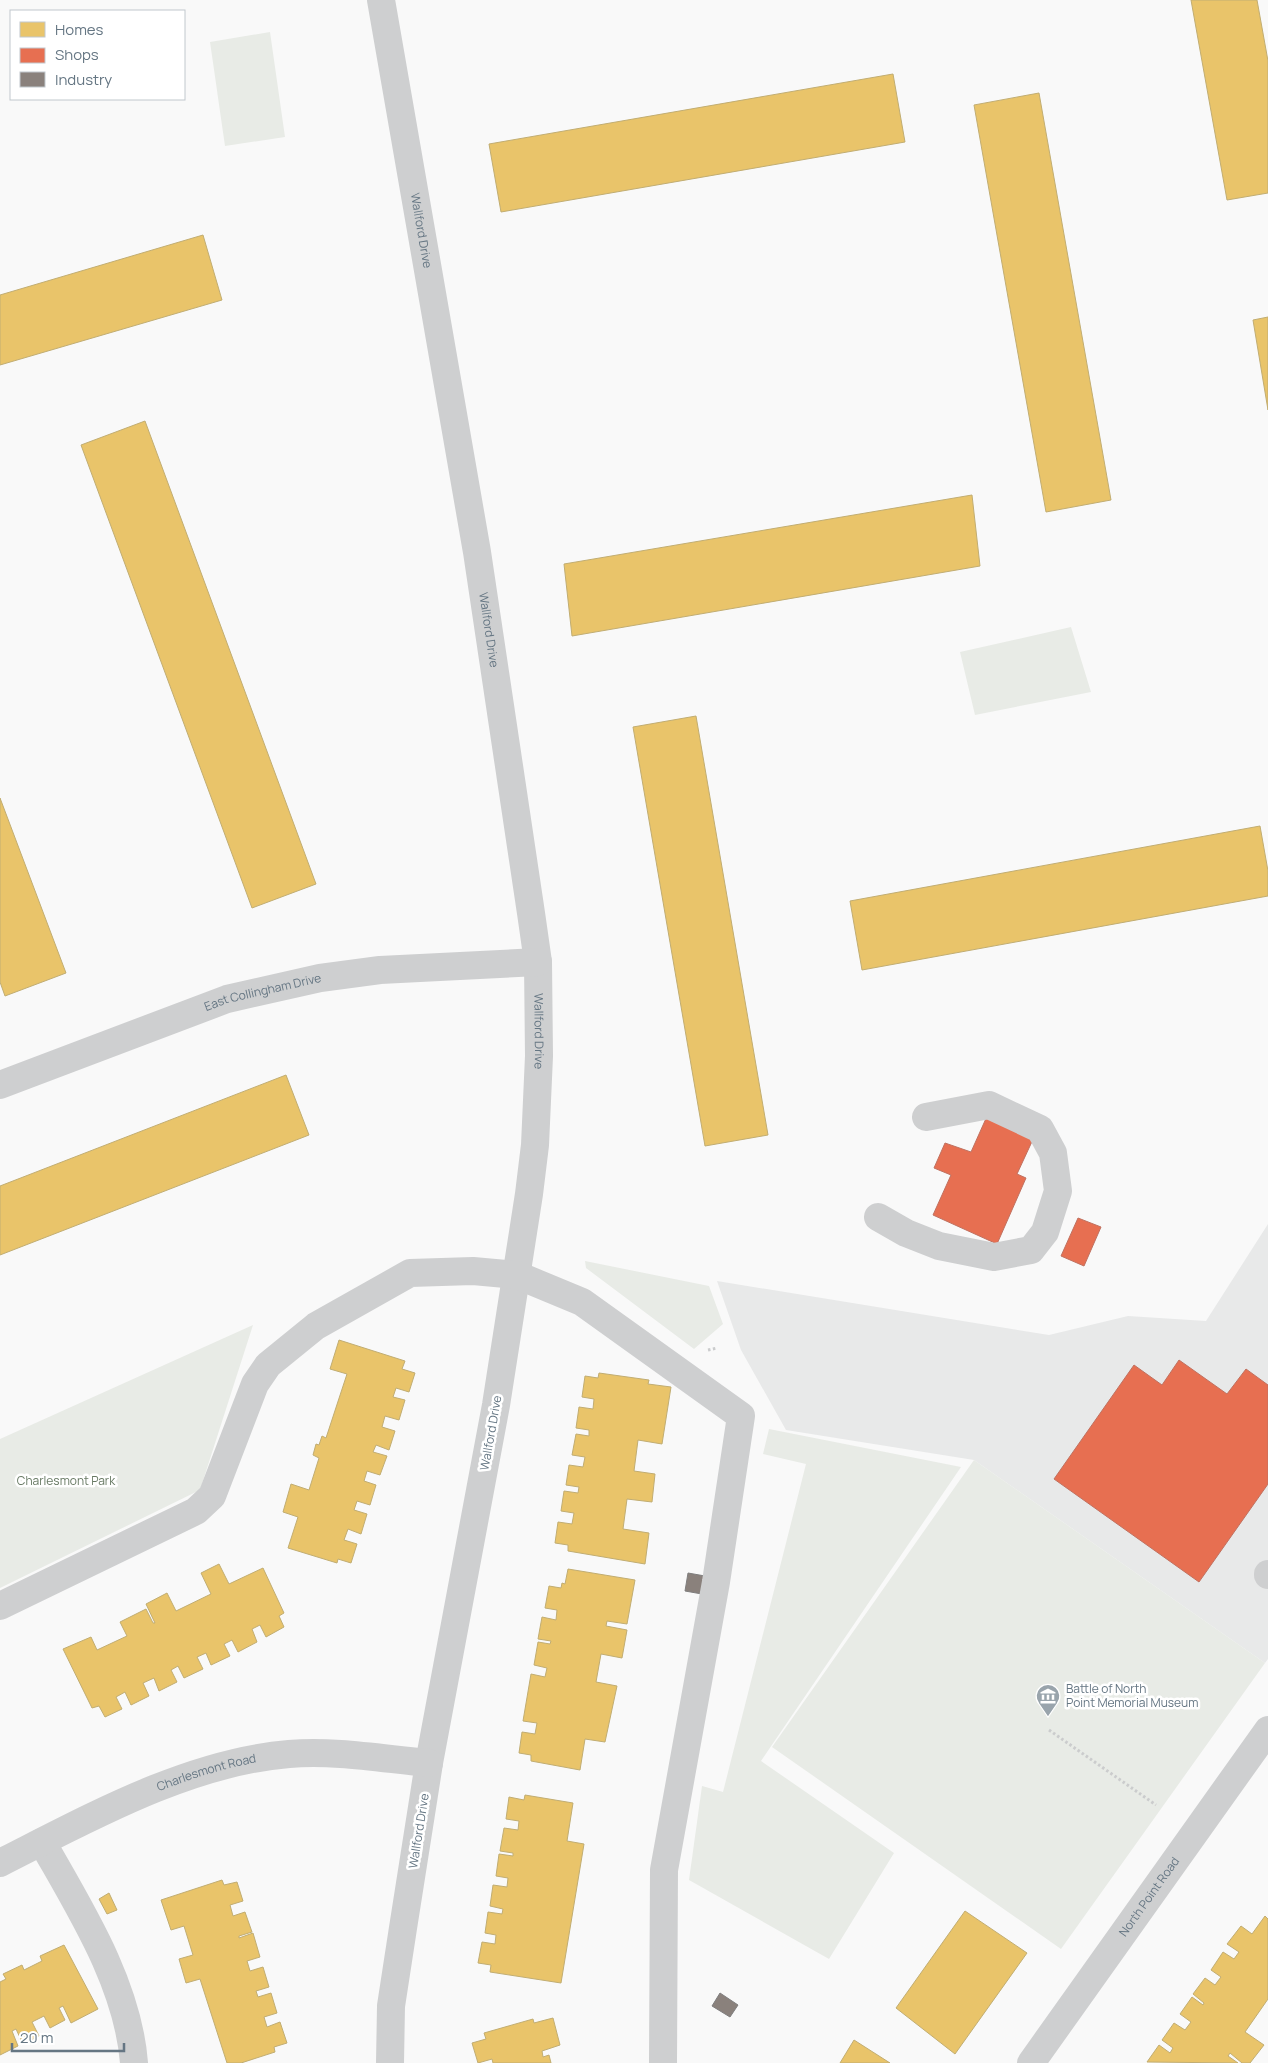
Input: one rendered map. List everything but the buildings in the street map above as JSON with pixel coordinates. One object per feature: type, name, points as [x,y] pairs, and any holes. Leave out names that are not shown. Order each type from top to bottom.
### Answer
[{"type":"street","name":"Wallford Drive","points":[[381,0],[477,552],[538,962],[538,1056],[535,1145],[496,1405],[430,1763],[391,2006],[390,2063]]},
{"type":"street","name":"East Collingham Drive","points":[[0,1085],[236,997],[320,978],[380,970],[538,962]]},
{"type":"street","points":[[878,1217],[906,1233],[940,1246],[994,1257],[1031,1250],[1045,1232],[1058,1191],[1053,1153],[1040,1129],[989,1105],[926,1117]]},
{"type":"street","points":[[0,1606],[196,1511],[212,1496],[255,1384],[268,1365],[316,1326],[410,1272],[445,1271],[517,1275],[582,1302],[741,1416],[716,1582],[664,1870],[663,2063]]},
{"type":"street","name":"North Point Road","points":[[1031,2063],[1268,1730]]},
{"type":"street","name":"Charlesmont Road","points":[[0,1863],[191,1774],[236,1762],[290,1754],[336,1754],[430,1763]]},
{"type":"street","points":[[42,1842],[94,1934],[129,2022],[134,2063]]},
{"type":"path","points":[[1049,1730],[1156,1805]]},
{"type":"shaded area","points":[[1268,1224],[1268,1659],[1265,1663],[974,1460],[786,1430],[741,1350],[717,1281],[1049,1335],[1128,1316],[1206,1321]]},
{"type":"green space","points":[[270,32],[285,137],[225,146],[210,42]]},
{"type":"green space","points":[[1071,627],[1091,692],[975,715],[960,652]]},
{"type":"green space","points":[[585,1261],[709,1286],[723,1324],[694,1349],[586,1268]]},
{"type":"green space","name":"Charlesmont Park","points":[[253,1325],[200,1490],[0,1588],[0,1439]]},
{"type":"green space","points":[[769,1429],[961,1467],[761,1761],[894,1853],[829,1959],[689,1880],[702,1786],[723,1792],[806,1464],[763,1454]]},
{"type":"green space","points":[[974,1460],[1265,1663],[1061,1949],[772,1747]]},
{"type":"place","name":"Battle of North Point Memorial Museum","points":[[1048,1717]]}]
